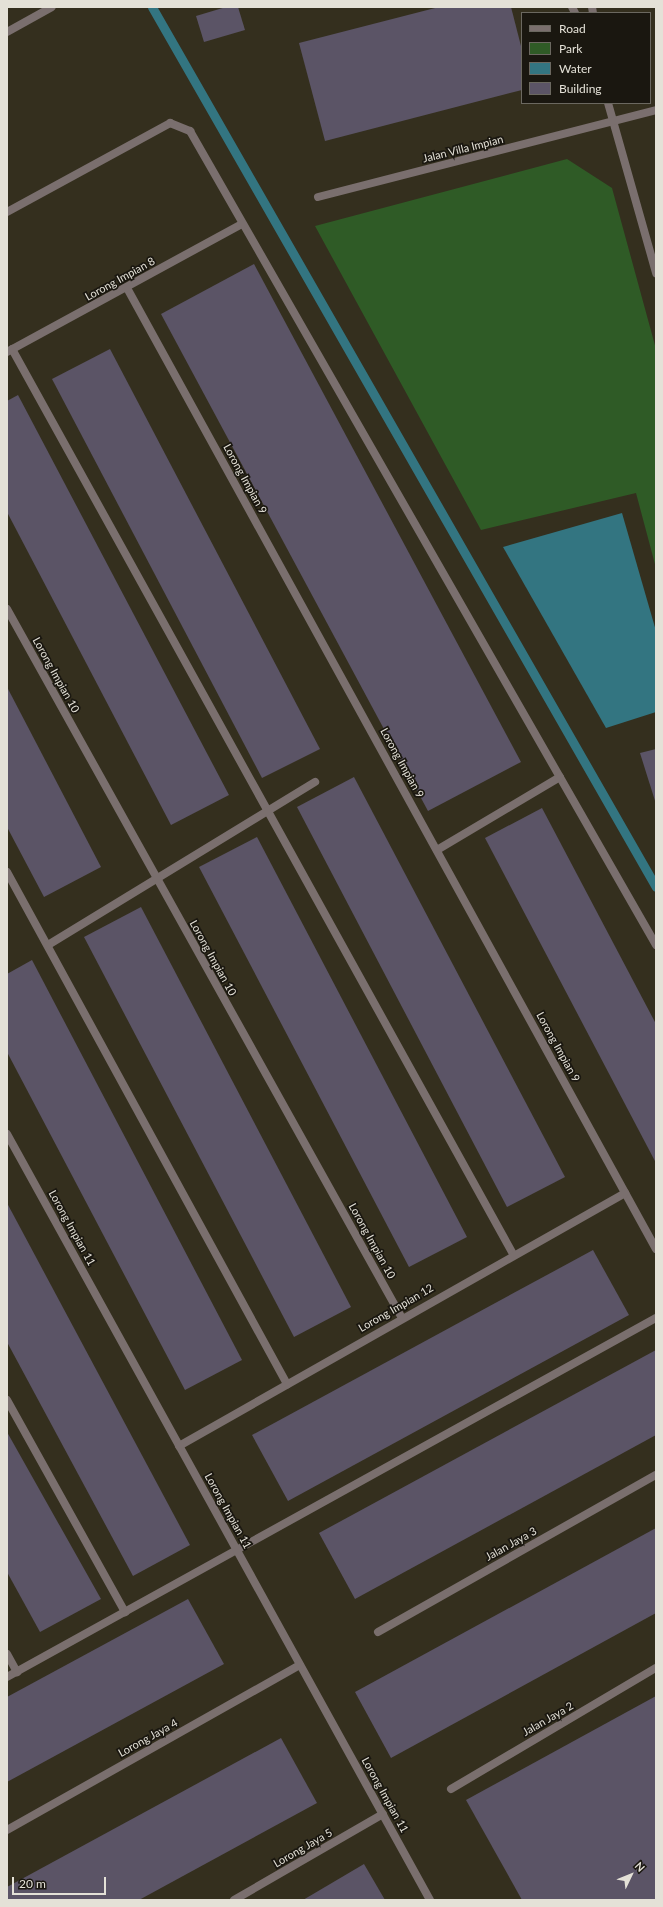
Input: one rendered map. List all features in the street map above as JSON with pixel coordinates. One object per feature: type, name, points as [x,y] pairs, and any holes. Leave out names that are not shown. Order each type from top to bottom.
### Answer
[{"type":"street","points":[[7,32],[52,7]]},
{"type":"street","points":[[608,104],[656,273]]},
{"type":"street","name":"Jalan Villa Impian","points":[[318,197],[656,110]]},
{"type":"street","points":[[7,212],[170,123],[190,131],[656,945]]},
{"type":"street","name":"Lorong Impian 8","points":[[9,351],[242,224]]},
{"type":"street","name":"Lorong Impian 9","points":[[127,288],[656,1249]]},
{"type":"street","points":[[9,351],[513,1254]]},
{"type":"street","name":"Lorong Impian 10","points":[[7,609],[156,879],[402,1318]]},
{"type":"street","points":[[437,850],[560,777]]},
{"type":"street","points":[[48,945],[265,811],[315,782]]},
{"type":"street","points":[[7,872],[287,1384]]},
{"type":"street","name":"Lorong Impian 11","points":[[7,1134],[430,1900]]},
{"type":"street","name":"Lorong Impian 12","points":[[179,1446],[513,1254],[625,1193]]},
{"type":"street","points":[[7,1677],[656,1318]]},
{"type":"street","points":[[7,1400],[125,1612]]},
{"type":"street","name":"Jalan Jaya 3","points":[[378,1632],[656,1475]]},
{"type":"street","points":[[7,1654],[17,1672]]},
{"type":"street","name":"Lorong Jaya 4","points":[[7,1830],[300,1665]]},
{"type":"street","name":"Jalan Jaya 2","points":[[452,1789],[656,1668]]},
{"type":"street","name":"Lorong Jaya 5","points":[[234,1900],[383,1814]]},
{"type":"green space","points":[[567,159],[612,188],[656,349],[656,568],[636,493],[481,530],[315,226]]},
{"type":"water","points":[[622,513],[656,631],[656,712],[606,728],[503,547]]},
{"type":"building","points":[[226,7],[238,7],[245,30],[204,42],[196,16]]},
{"type":"building","points":[[439,7],[511,7],[521,46],[521,90],[325,141],[299,43]]},
{"type":"building","points":[[254,264],[521,762],[428,811],[161,314]]},
{"type":"building","points":[[110,349],[320,749],[262,778],[52,379]]},
{"type":"building","points":[[18,395],[229,795],[171,825],[7,512],[7,401]]},
{"type":"building","points":[[7,687],[101,867],[44,897],[7,827]]},
{"type":"building","points":[[656,749],[656,804],[640,753]]},
{"type":"building","points":[[354,777],[565,1177],[507,1207],[297,807]]},
{"type":"building","points":[[542,808],[656,1024],[656,1163],[485,838]]},
{"type":"building","points":[[257,837],[467,1237],[409,1267],[199,867]]},
{"type":"building","points":[[141,907],[351,1307],[294,1337],[84,937]]},
{"type":"building","points":[[32,960],[242,1360],[185,1390],[7,1052],[7,974]]},
{"type":"building","points":[[7,1203],[190,1545],[133,1576],[7,1342]]},
{"type":"building","points":[[593,1250],[629,1315],[288,1501],[252,1435]]},
{"type":"building","points":[[656,1350],[656,1435],[355,1599],[319,1533]]},
{"type":"building","points":[[7,1432],[101,1599],[40,1632],[7,1572]]},
{"type":"building","points":[[656,1528],[656,1613],[391,1758],[355,1692]]},
{"type":"building","points":[[188,1599],[224,1664],[7,1782],[7,1697]]},
{"type":"building","points":[[656,1696],[656,1900],[522,1900],[466,1800]]},
{"type":"building","points":[[281,1738],[317,1803],[139,1900],[7,1900],[7,1887]]},
{"type":"building","points":[[364,1864],[385,1900],[303,1900]]},
{"type":"waterway","points":[[152,7],[656,887]]}]
